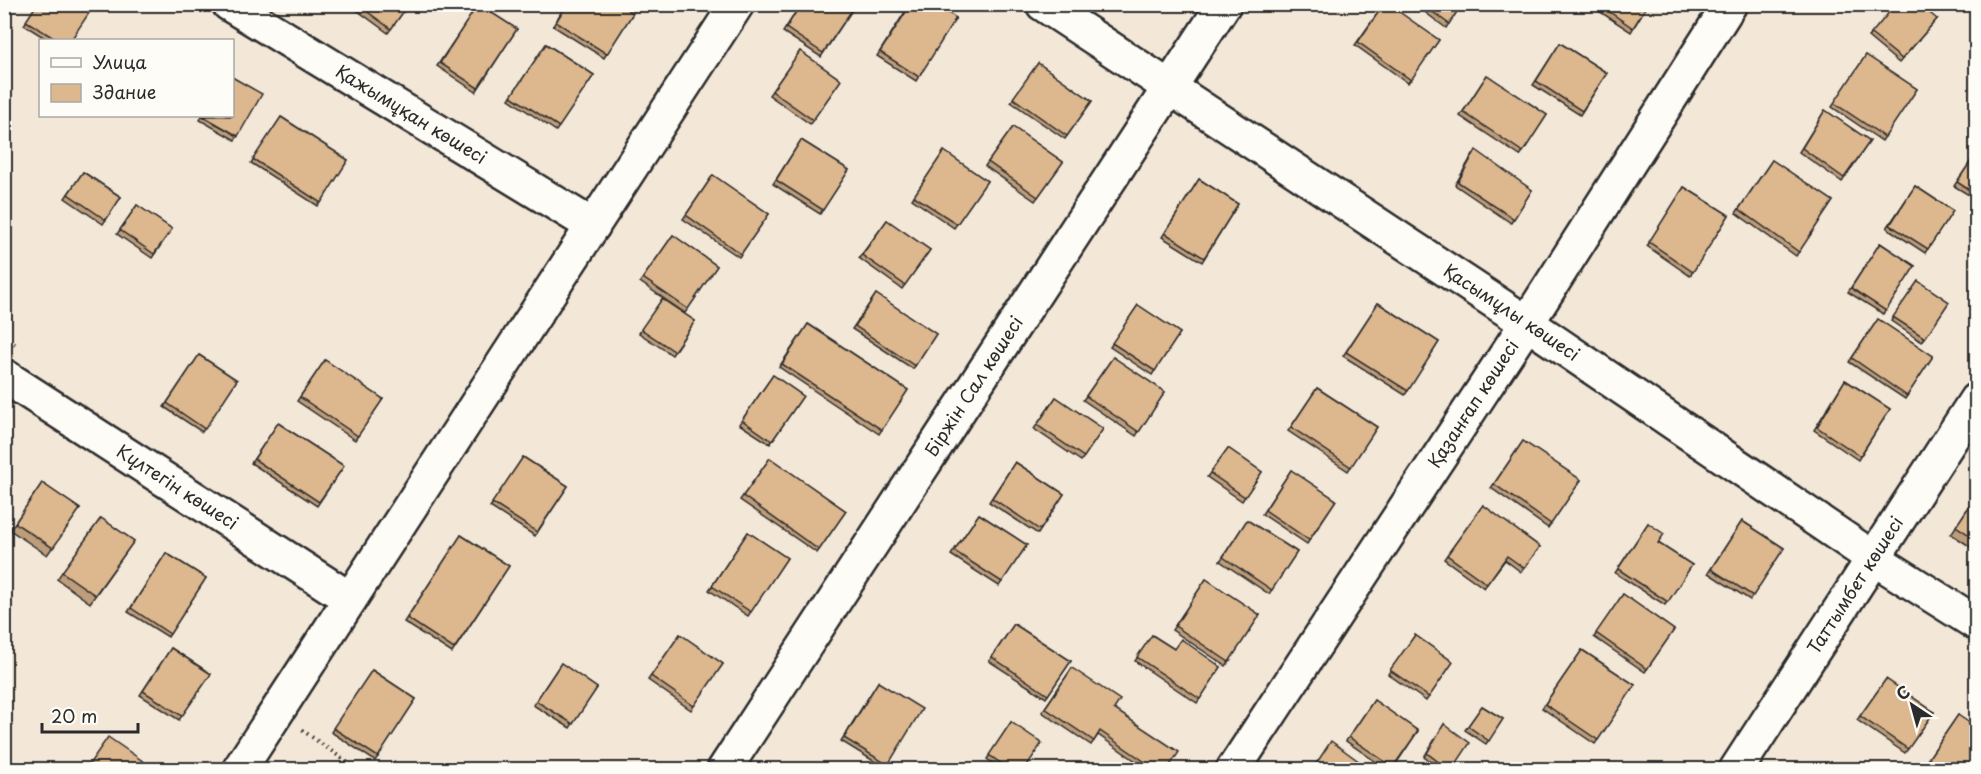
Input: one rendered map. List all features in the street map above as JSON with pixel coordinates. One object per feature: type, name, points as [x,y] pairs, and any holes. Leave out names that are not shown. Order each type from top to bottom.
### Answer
[{"type":"street","name":"Қажымұқан көшесі","points":[[229,4],[593,226]]},
{"type":"street","points":[[253,765],[276,713],[737,4]]},
{"type":"street","name":"Қасымұлы көшесі","points":[[1043,4],[1527,323],[1873,558],[1977,623]]},
{"type":"street","name":"Біржін Сал көшесі","points":[[724,770],[1224,4]]},
{"type":"street","name":"Қазанғап көшесі","points":[[1233,770],[1527,323],[1730,4]]},
{"type":"street","name":"Күлтегін көшесі","points":[[4,376],[350,599]]},
{"type":"street","name":"Таттымбет көшесі","points":[[1736,770],[1977,400]]},
{"type":"path","points":[[276,713],[358,770]]},
{"type":"building","points":[[37,4],[95,4],[72,39],[55,39],[26,21]]},
{"type":"building","points":[[357,4],[409,4],[391,29]]},
{"type":"building","points":[[478,4],[517,29],[478,88],[440,63]]},
{"type":"building","points":[[567,4],[619,4],[633,13],[607,54],[556,22]]},
{"type":"building","points":[[801,4],[856,4],[823,53],[786,28]]},
{"type":"building","points":[[911,4],[935,4],[956,18],[919,77],[880,52]]},
{"type":"building","points":[[1384,4],[1388,4],[1439,40],[1411,80],[1358,42]]},
{"type":"building","points":[[1422,4],[1462,4],[1449,24]]},
{"type":"building","points":[[1598,4],[1648,4],[1633,28]]},
{"type":"building","points":[[1896,4],[1919,4],[1937,19],[1902,59],[1871,34]]},
{"type":"building","points":[[1560,43],[1607,73],[1582,111],[1536,81]]},
{"type":"building","points":[[546,44],[594,75],[559,127],[511,96]]},
{"type":"building","points":[[800,51],[841,80],[813,120],[772,91]]},
{"type":"building","points":[[1866,55],[1917,89],[1885,137],[1834,103]]},
{"type":"building","points":[[1038,63],[1092,101],[1067,136],[1013,98]]},
{"type":"building","points":[[1487,75],[1547,115],[1523,152],[1463,112]]},
{"type":"building","points":[[234,78],[262,94],[238,136],[205,117],[234,117]]},
{"type":"building","points":[[1825,110],[1870,141],[1844,178],[1802,148]]},
{"type":"building","points":[[281,117],[348,160],[321,203],[253,159]]},
{"type":"building","points":[[1013,127],[1063,162],[1038,197],[988,162]]},
{"type":"building","points":[[801,140],[849,170],[823,210],[776,180]]},
{"type":"building","points":[[1476,150],[1532,190],[1514,219],[1458,182]]},
{"type":"building","points":[[944,151],[987,181],[957,224],[914,196]]},
{"type":"building","points":[[1977,152],[1977,195],[1957,182]]},
{"type":"building","points":[[1772,160],[1833,201],[1799,252],[1739,209]]},
{"type":"building","points":[[83,172],[121,197],[106,220],[68,194]]},
{"type":"building","points":[[713,175],[769,214],[741,254],[686,215]]},
{"type":"building","points":[[1199,179],[1238,204],[1204,258],[1165,233]]},
{"type":"building","points":[[1915,186],[1953,211],[1928,249],[1890,225]]},
{"type":"building","points":[[1684,187],[1729,215],[1693,272],[1649,242]]},
{"type":"building","points":[[137,205],[172,229],[154,254],[120,230]]},
{"type":"building","points":[[887,220],[930,250],[905,285],[862,255]]},
{"type":"building","points":[[673,235],[717,266],[688,309],[643,278]]},
{"type":"building","points":[[1880,243],[1915,266],[1886,311],[1851,288]]},
{"type":"building","points":[[1918,281],[1949,302],[1925,338],[1893,317]]},
{"type":"building","points":[[876,294],[936,334],[915,366],[855,326]]},
{"type":"building","points":[[662,299],[695,321],[674,351],[641,329]]},
{"type":"building","points":[[1378,303],[1439,342],[1408,391],[1346,352]]},
{"type":"building","points":[[1138,305],[1180,333],[1155,371],[1112,343]]},
{"type":"building","points":[[1878,319],[1933,356],[1907,396],[1852,358]]},
{"type":"building","points":[[808,324],[908,390],[882,430],[782,364]]},
{"type":"building","points":[[199,355],[237,380],[205,429],[167,403]]},
{"type":"building","points":[[1113,357],[1165,392],[1139,432],[1086,396]]},
{"type":"building","points":[[325,360],[383,399],[358,436],[300,397]]},
{"type":"building","points":[[773,375],[803,396],[772,441],[742,420]]},
{"type":"building","points":[[1845,380],[1890,409],[1860,456],[1817,427]]},
{"type":"building","points":[[1317,388],[1377,427],[1351,467],[1291,427]]},
{"type":"building","points":[[1056,397],[1103,429],[1084,457],[1037,425]]},
{"type":"building","points":[[278,423],[344,466],[319,502],[254,459]]},
{"type":"building","points":[[1523,441],[1581,480],[1551,524],[1494,484]]},
{"type":"building","points":[[1228,448],[1262,472],[1245,497],[1210,473]]},
{"type":"building","points":[[523,457],[568,486],[537,532],[492,503]]},
{"type":"building","points":[[770,458],[846,511],[819,550],[743,496]]},
{"type":"building","points":[[1015,462],[1064,494],[1040,530],[992,498]]},
{"type":"building","points":[[1291,470],[1336,500],[1309,540],[1265,510]]},
{"type":"building","points":[[42,483],[80,509],[53,548],[15,523]]},
{"type":"building","points":[[1977,495],[1977,540],[1956,526]]},
{"type":"building","points":[[1483,505],[1540,547],[1524,568],[1507,556],[1487,584],[1447,555]]},
{"type":"building","points":[[979,514],[1027,545],[1002,582],[954,551]]},
{"type":"building","points":[[101,518],[134,541],[95,595],[62,572]]},
{"type":"building","points":[[1247,520],[1297,552],[1272,590],[1223,557]]},
{"type":"building","points":[[1742,521],[1784,548],[1753,596],[1711,569]]},
{"type":"building","points":[[1648,523],[1664,534],[1658,543],[1692,565],[1668,602],[1618,569]]},
{"type":"building","points":[[748,532],[787,558],[751,612],[712,586]]},
{"type":"building","points":[[461,535],[509,566],[454,649],[407,618]]},
{"type":"building","points":[[166,553],[206,578],[170,634],[131,608]]},
{"type":"building","points":[[1206,579],[1260,615],[1229,662],[1175,626]]},
{"type":"building","points":[[1623,594],[1674,630],[1647,669],[1596,633]]},
{"type":"building","points":[[1014,624],[1071,661],[1048,695],[992,657]]},
{"type":"building","points":[[680,634],[723,664],[694,706],[651,676]]},
{"type":"building","points":[[1152,635],[1174,649],[1181,639],[1221,667],[1200,699],[1137,657]]},
{"type":"building","points":[[1415,635],[1453,662],[1429,697],[1390,670]]},
{"type":"building","points":[[171,648],[211,674],[182,716],[143,691]]},
{"type":"building","points":[[1582,650],[1635,685],[1598,740],[1545,704]]},
{"type":"building","points":[[561,663],[597,688],[573,724],[536,701]]},
{"type":"building","points":[[1072,668],[1120,700],[1114,709],[1179,752],[1167,770],[1157,770],[1100,731],[1094,741],[1045,708]]},
{"type":"building","points":[[372,670],[416,699],[378,757],[333,728]]},
{"type":"building","points":[[1886,679],[1934,712],[1908,749],[1860,716]]},
{"type":"building","points":[[878,682],[922,709],[888,765],[844,738]]},
{"type":"building","points":[[1374,700],[1418,731],[1393,767],[1349,737]]},
{"type":"building","points":[[1482,706],[1503,719],[1489,741],[1468,726]]},
{"type":"building","points":[[1958,715],[1977,728],[1977,762],[1972,770],[1944,770],[1928,759]]},
{"type":"building","points":[[1011,722],[1042,743],[1024,770],[1011,770],[989,755]]},
{"type":"building","points":[[1444,724],[1470,743],[1452,770],[1427,753]]},
{"type":"building","points":[[108,737],[147,764],[143,770],[85,770]]},
{"type":"building","points":[[1331,741],[1371,770],[1312,770]]},
{"type":"building","points":[[1071,765],[1079,770],[1068,770]]}]
